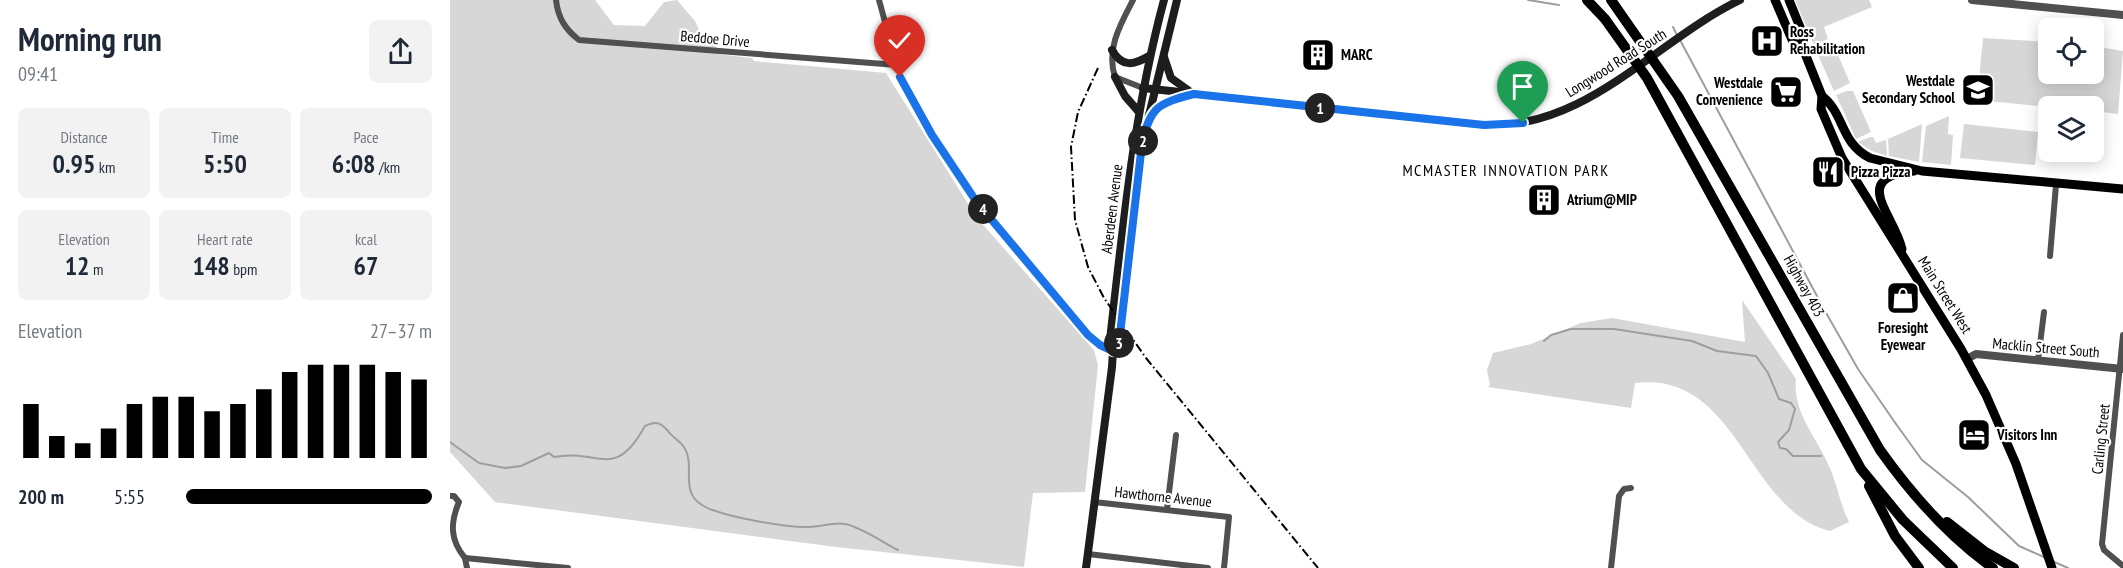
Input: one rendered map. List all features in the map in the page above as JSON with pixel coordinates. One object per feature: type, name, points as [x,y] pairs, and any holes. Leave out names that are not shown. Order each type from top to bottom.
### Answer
[{"type":"highway","points":[[1587,0],[1605,19],[1647,78],[1861,470],[1886,522],[1919,568]]},
{"type":"highway","name":"Highway 403","points":[[1611,0],[1678,96],[1866,427],[1895,471],[1962,545],[1993,568]]},
{"type":"highway","points":[[1861,470],[1903,520],[1953,568]]},
{"type":"highway","points":[[1927,509],[1984,551],[2014,568]]},
{"type":"main road","name":"Aberdeen Avenue","points":[[1086,568],[1113,351],[1110,340],[1111,329],[1139,112],[1149,56],[1164,0]]},
{"type":"main road","name":"Aberdeen Avenue","points":[[1113,351],[1119,343],[1137,180],[1164,48],[1177,0]]},
{"type":"main road","name":"Longwood Road South","points":[[1143,88],[1502,126],[1529,122],[1562,112],[1615,81],[1740,0]]},
{"type":"main road","name":"Main Street West","points":[[1775,0],[1793,42],[1802,46]]},
{"type":"main road","name":"Main Street West","points":[[1789,0],[1804,37],[1802,46],[1822,96],[1821,109],[1842,158],[1967,359],[1992,407],[2016,464],[2052,568]]},
{"type":"main road","points":[[1164,48],[1164,58],[1170,75],[1194,94]]},
{"type":"main road","points":[[1112,50],[1116,58],[1128,64],[1137,63],[1149,56]]},
{"type":"main road","points":[[1115,77],[1125,96],[1139,112]]},
{"type":"main road","points":[[1149,116],[1163,103],[1194,94]]},
{"type":"main road","points":[[1822,96],[1832,104],[1845,135],[1862,154],[1922,171]]},
{"type":"main road","points":[[1905,259],[1899,234],[1880,200],[1880,185],[1894,173],[1922,171],[2123,189]]},
{"type":"street","name":"Beddoe Drive","points":[[556,0],[561,21],[567,31],[579,40],[897,65]]},
{"type":"street","points":[[879,0],[907,93],[976,201],[1088,335],[1100,345],[1113,351]]},
{"type":"street","points":[[1115,77],[1112,50],[1133,0]]},
{"type":"street","points":[[1972,0],[2123,15]]},
{"type":"street","name":"Longwood Road South","points":[[1115,77],[1143,88]]},
{"type":"street","points":[[2050,256],[2056,184]]},
{"type":"street","points":[[2038,360],[2044,312]]},
{"type":"street","name":"Carling Street","points":[[2123,335],[2102,544],[2104,550],[2123,566]]},
{"type":"street","name":"Macklin Street South","points":[[1967,359],[1976,354],[2121,368]]},
{"type":"street","points":[[1167,509],[1176,435]]},
{"type":"street","points":[[1611,568],[1619,496],[1624,489],[1631,488]]},
{"type":"street","points":[[450,496],[457,498],[459,502],[453,516],[451,537],[465,558],[467,568]]},
{"type":"street","name":"Hawthorne Avenue","points":[[1094,502],[1229,517],[1224,568]]},
{"type":"street","points":[[450,508],[453,516]]},
{"type":"street","points":[[1088,554],[1208,568]]},
{"type":"street","points":[[465,558],[568,568]]},
{"type":"shaded area","points":[[450,0],[595,0],[614,25],[645,26],[664,2],[677,0],[695,21],[702,36],[718,41],[716,54],[752,58],[754,61],[886,73],[977,218],[1094,350],[1098,365],[1085,492],[1033,493],[1024,567],[836,547],[495,502],[450,452]]},
{"type":"shaded area","points":[[1795,0],[1869,0],[1872,7],[1824,27],[1828,39],[1814,45]]},
{"type":"shaded area","points":[[1983,38],[2038,41],[2038,84],[2104,84],[2104,48],[2123,51],[2118,114],[2104,112],[2104,96],[2038,96],[2038,106],[1977,100]]},
{"type":"shaded area","points":[[1832,41],[1850,83],[1834,91],[1815,48]]},
{"type":"shaded area","points":[[1853,91],[1871,132],[1856,139],[1836,95]]},
{"type":"shaded area","points":[[1949,116],[1948,134],[1953,135],[1951,165],[1922,162],[1926,126]]},
{"type":"shaded area","points":[[1922,124],[1919,162],[1889,156],[1888,139]]},
{"type":"shaded area","points":[[1964,124],[2038,132],[2035,165],[1960,158]]},
{"type":"shaded area","points":[[1873,137],[1876,143],[1886,140],[1887,156],[1872,151],[1858,142]]},
{"type":"shaded area","points":[[1742,300],[1796,379],[1796,392],[1802,416],[1832,473],[1849,522],[1830,531],[1802,518],[1779,498],[1720,419],[1697,398],[1670,385],[1635,383],[1631,408],[1488,387],[1490,385],[1487,370],[1493,353],[1531,344],[1581,323],[1612,318],[1745,342]]},
{"type":"waterway","points":[[1528,0],[1559,5]]},
{"type":"waterway","points":[[1673,27],[1677,35]]},
{"type":"waterway","points":[[1680,40],[1825,311],[1858,369],[1896,424],[1922,460],[1968,497],[2019,546],[2044,557]]},
{"type":"waterway","points":[[1544,341],[1551,335],[1571,329],[1614,329],[1692,341],[1717,351],[1756,356],[1768,373],[1779,399],[1791,403],[1795,409],[1789,430],[1778,442],[1780,448],[1786,449],[1793,456],[1821,456]]},
{"type":"waterway","points":[[450,442],[479,463],[505,468],[521,466],[549,453],[554,457],[570,455],[605,459],[624,453],[645,426],[658,423],[684,447],[689,461],[691,493],[702,505],[738,517],[785,526],[851,525],[898,550]]},
{"type":"waterway","points":[[2052,561],[2068,568]]},
{"type":"railway","points":[[1098,68],[1078,112],[1071,147],[1075,220],[1088,267],[1104,298],[1146,358],[1318,568]]},
{"type":"place","name":"Ross Rehabilitation","points":[[1767,41]]},
{"type":"place","name":"MARC","points":[[1318,55]]},
{"type":"place","name":"Westdale Secondary School","points":[[1978,90]]},
{"type":"place","name":"Westdale Convenience","points":[[1786,92]]},
{"type":"place","name":"Pizza Pizza","points":[[1828,172]]},
{"type":"place","name":"Atrium@MIP","points":[[1544,200]]},
{"type":"place","name":"Foresight Eyewear","points":[[1903,298]]},
{"type":"place","name":"Visitors Inn","points":[[1974,435]]},
{"type":"district","name":"MCMASTER INNOVATION PARK","points":[[1506,170]]},
{"type":"route","points":[[900,77],[932,135],[976,201],[1088,335],[1100,345],[1113,351],[1119,343],[1142,144],[1149,116],[1163,103],[1194,94],[1484,125],[1502,126],[1523,123]]}]
